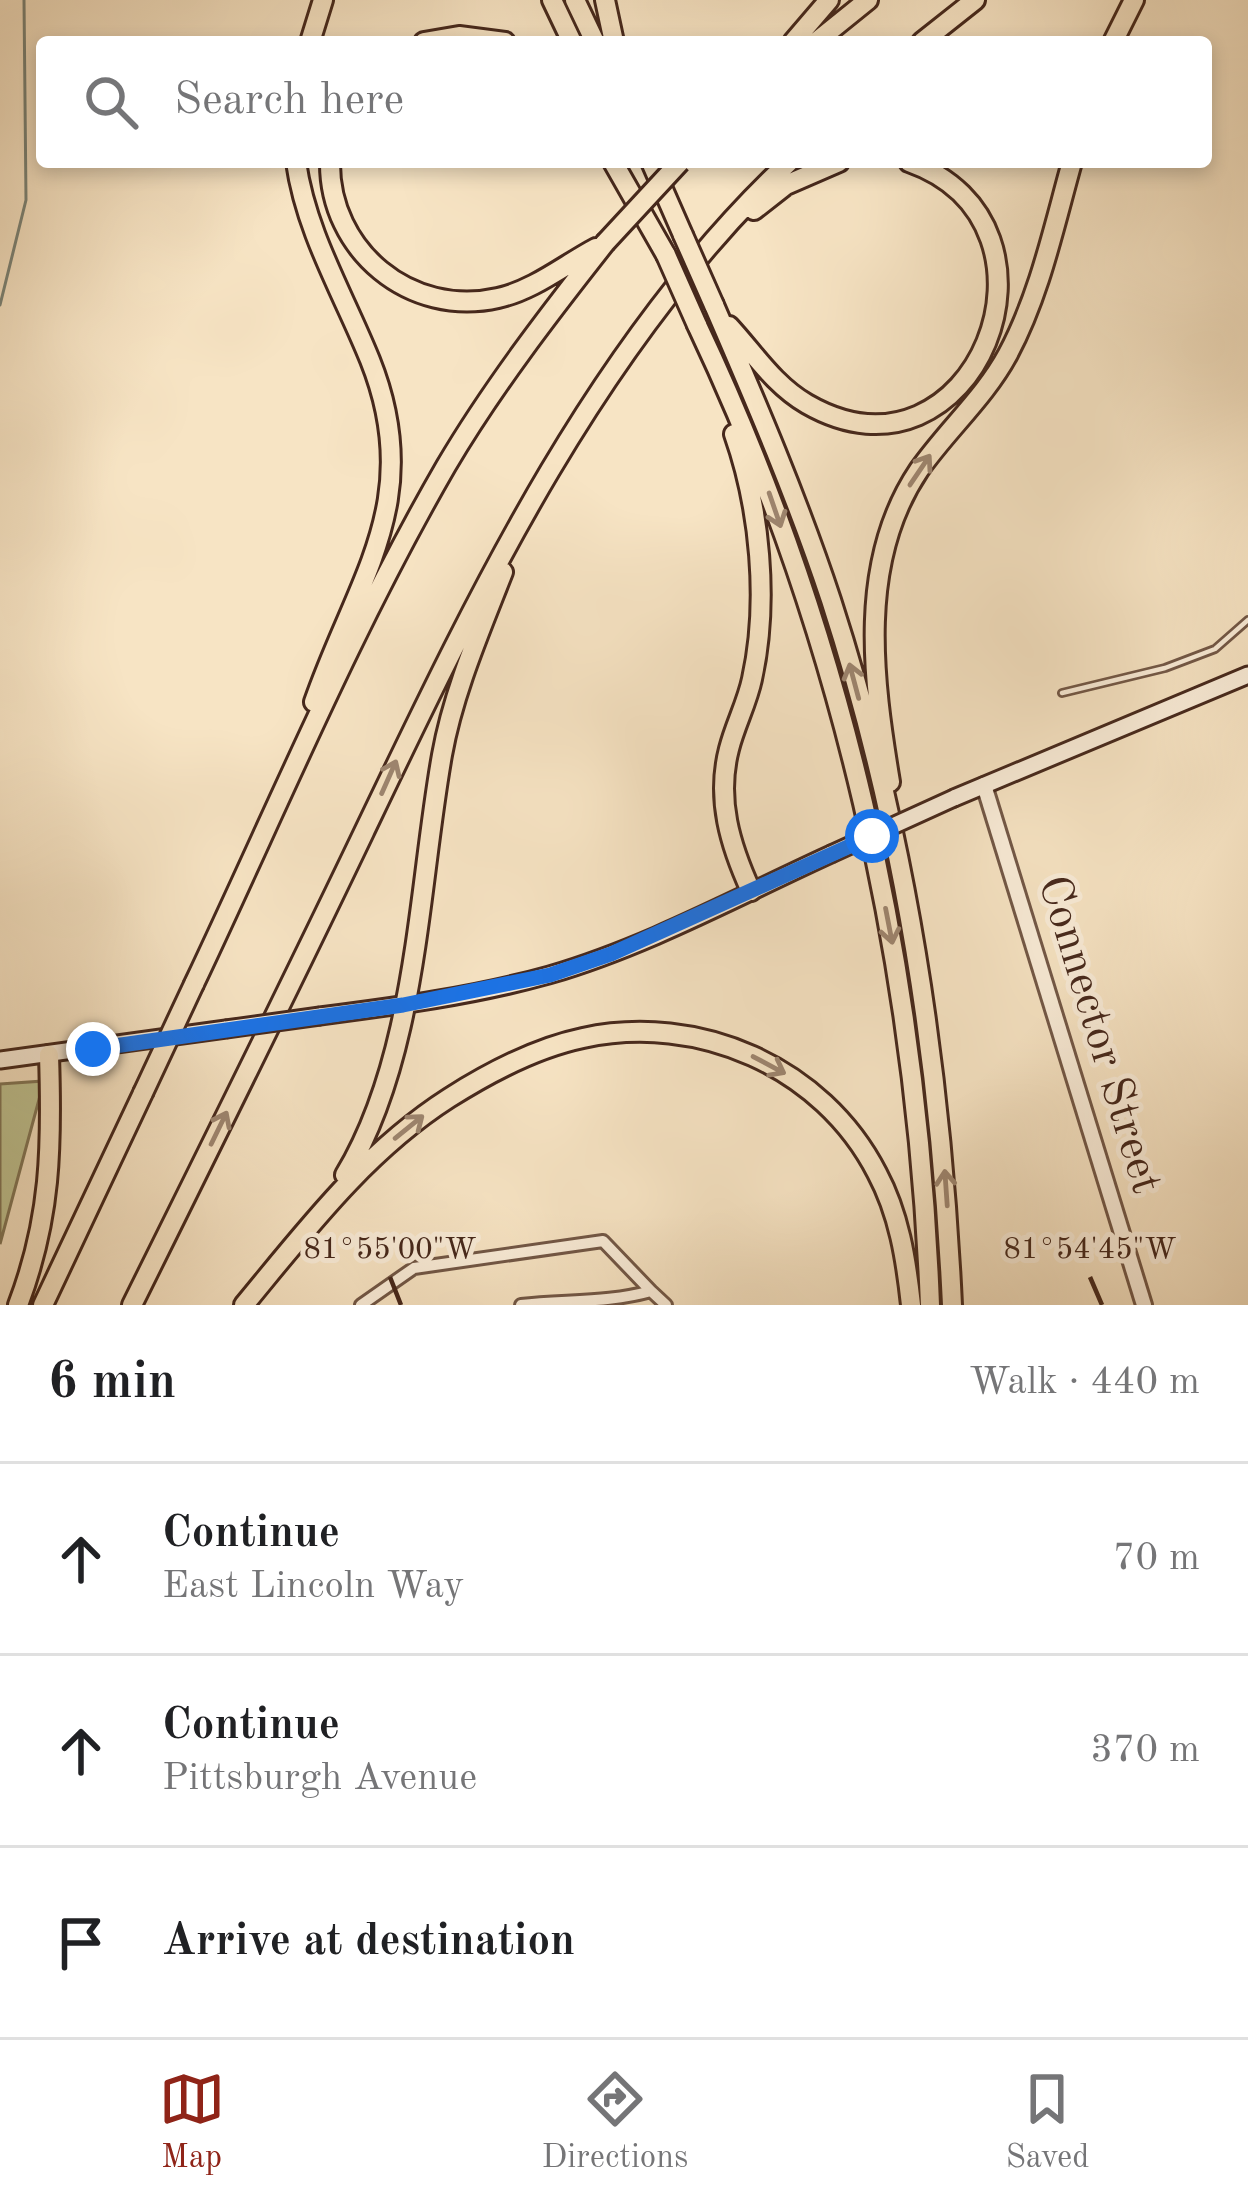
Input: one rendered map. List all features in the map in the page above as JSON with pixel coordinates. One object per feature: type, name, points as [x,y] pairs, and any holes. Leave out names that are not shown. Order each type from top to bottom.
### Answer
[{"type":"highway","points":[[312,36],[322,0]]},
{"type":"highway","points":[[552,0],[569,36]]},
{"type":"highway","points":[[575,0],[592,36]]},
{"type":"highway","points":[[605,0],[613,36]]},
{"type":"highway","points":[[799,36],[829,0]]},
{"type":"highway","points":[[823,36],[868,0]]},
{"type":"highway","points":[[930,36],[975,0]]},
{"type":"highway","points":[[1116,36],[1134,0]]},
{"type":"highway","points":[[276,813],[324,674],[375,557],[385,523],[391,471],[386,419],[372,365],[314,230],[298,168]]},
{"type":"highway","points":[[330,168],[333,199],[352,242],[383,273],[428,296],[474,302],[516,293],[605,243]]},
{"type":"highway","points":[[616,168],[666,254]]},
{"type":"highway","points":[[629,168],[765,482],[810,610],[875,856],[910,1048],[930,1305]]},
{"type":"highway","points":[[654,168],[753,393],[819,568],[852,676],[905,895],[940,1118],[952,1305]]},
{"type":"highway","points":[[43,1305],[352,647],[447,465],[562,298],[674,168]]},
{"type":"highway","points":[[131,1305],[501,550],[650,321],[724,227],[783,168]]},
{"type":"highway","points":[[724,227],[786,185],[825,168]]},
{"type":"highway","points":[[715,309],[782,386],[832,416],[861,424],[890,423],[922,413],[949,397],[967,378],[988,342],[998,304],[997,264],[985,226],[964,196],[944,177],[923,168]]},
{"type":"highway","points":[[940,1118],[937,1016],[882,720],[875,633],[878,571],[889,530],[911,482],[1012,348],[1036,286],[1070,168]]},
{"type":"highway","points":[[709,350],[717,390],[742,462],[758,563],[752,680],[724,779],[729,834],[751,891]]},
{"type":"highway","points":[[244,1305],[344,1178],[367,1134],[403,1005],[446,734],[492,601],[552,467]]},
{"type":"highway","points":[[300,1237],[383,1148],[476,1081],[584,1037],[672,1032],[758,1058],[802,1084],[841,1120],[887,1195],[899,1230],[911,1305]]},
{"type":"highway","points":[[18,1305],[49,1191],[49,1055]]},
{"type":"main road","points":[[0,1060],[403,1005],[550,975],[611,954],[984,785],[1248,675]]},
{"type":"street","name":"Connector Street","points":[[984,785],[1144,1305]]},
{"type":"street","points":[[362,1305],[414,1268],[603,1241],[666,1305]]},
{"type":"street","points":[[521,1305],[572,1299],[616,1301],[651,1291]]},
{"type":"lane","points":[[1062,693],[1166,668],[1215,649],[1248,620]]},
{"type":"green space","points":[[44,1081],[0,1244],[0,1084]]},
{"type":"waterway","points":[[0,305],[26,200],[24,0]]},
{"type":"route","points":[[93,1049],[403,1005],[550,975],[611,954],[872,836]]}]
